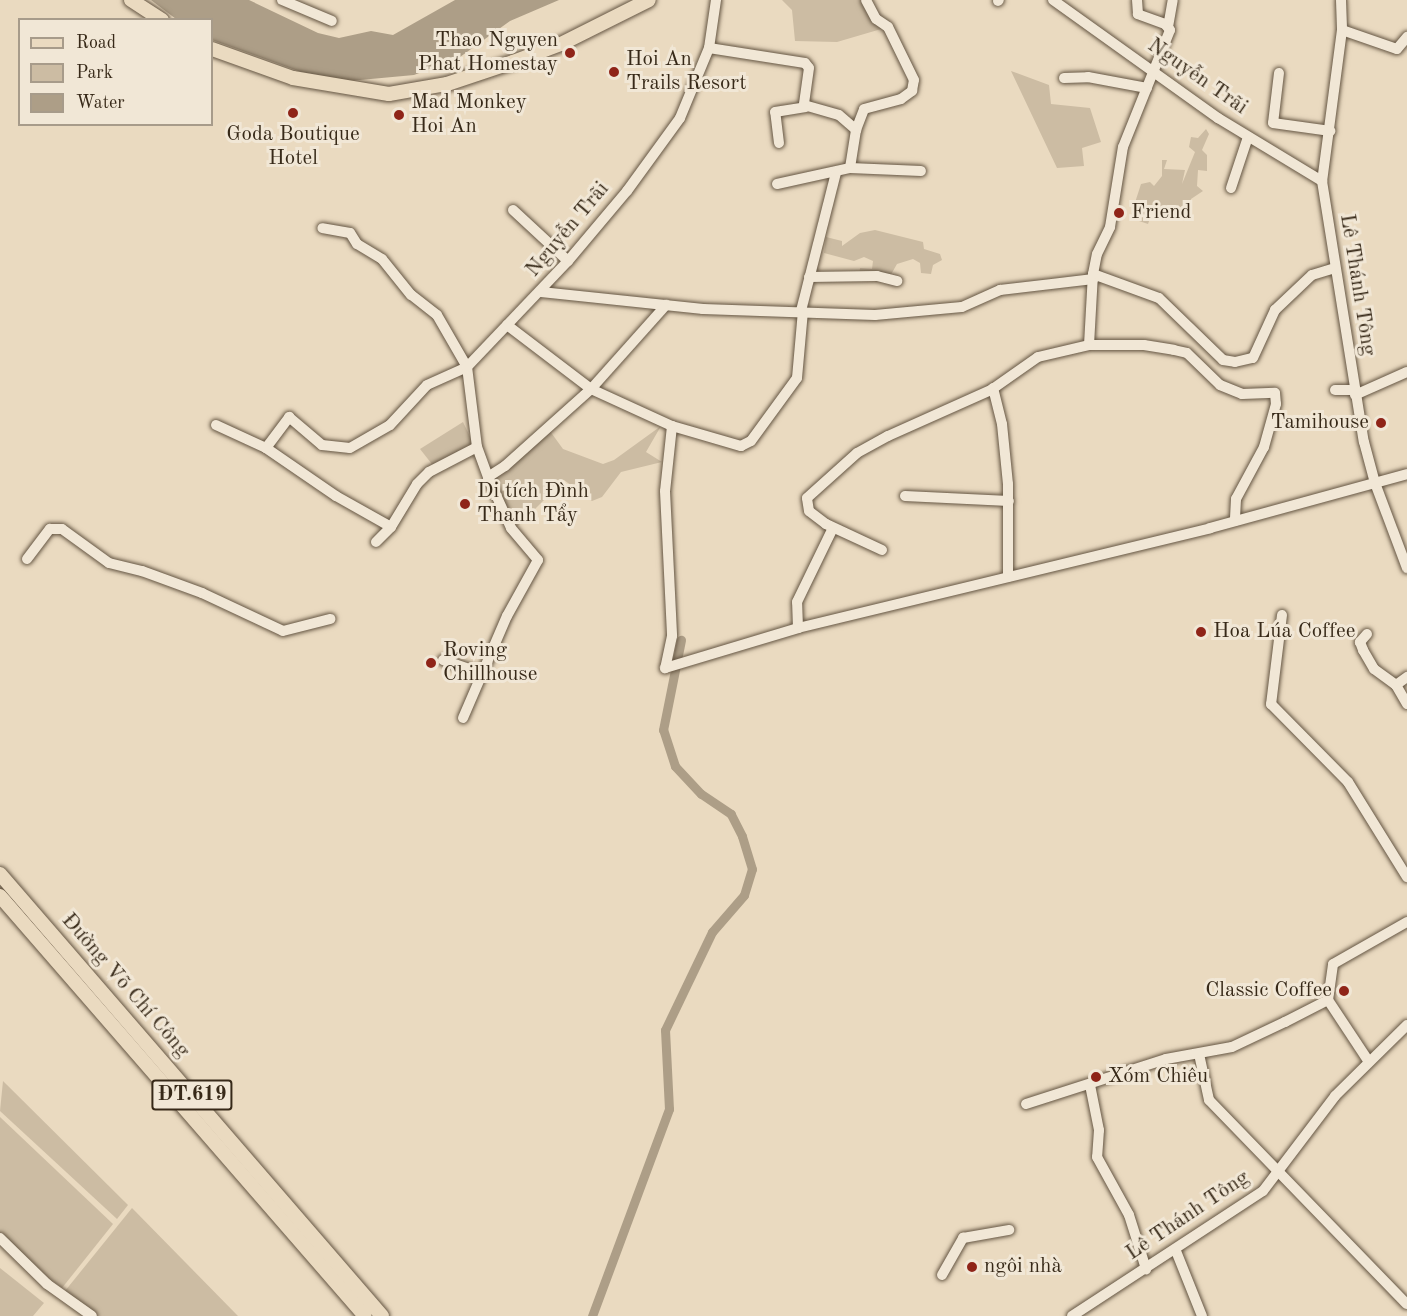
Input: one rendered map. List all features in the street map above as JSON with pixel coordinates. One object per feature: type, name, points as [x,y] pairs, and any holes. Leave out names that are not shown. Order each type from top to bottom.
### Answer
[{"type":"main road","points":[[131,0],[159,18]]},
{"type":"main road","points":[[213,49],[293,78],[389,94],[447,84],[513,62],[561,44],[649,0]]},
{"type":"main road","name":"Đường Võ Chí Công","points":[[0,874],[382,1316]]},
{"type":"main road","name":"Đường Võ Chí Công","points":[[0,896],[365,1316]]},
{"type":"street","points":[[282,0],[332,21]]},
{"type":"street","name":"Nguyễn Trãi","points":[[467,367],[541,292],[568,261],[627,191],[680,118],[709,48],[716,0]]},
{"type":"street","points":[[850,168],[856,130],[864,109],[900,99],[912,91],[914,80],[888,27],[876,19],[866,0]]},
{"type":"street","name":"Nguyễn Trãi","points":[[1053,0],[1248,136],[1322,181]]},
{"type":"street","points":[[1137,0],[1138,14],[1168,27]]},
{"type":"street","points":[[1089,345],[1093,276],[1097,254],[1110,227],[1123,147],[1167,40],[1173,0]]},
{"type":"street","name":"Lê Thánh Tông","points":[[1339,0],[1342,30],[1322,181],[1354,392],[1375,483],[1407,568]]},
{"type":"street","points":[[1342,30],[1396,49],[1405,45]]},
{"type":"street","points":[[709,48],[805,63],[810,68],[806,107]]},
{"type":"street","points":[[1279,73],[1273,123],[1330,131]]},
{"type":"street","points":[[1064,78],[1088,77],[1147,88]]},
{"type":"street","points":[[779,143],[775,112],[806,107],[838,115],[856,130]]},
{"type":"street","points":[[1232,188],[1248,136]]},
{"type":"street","points":[[777,184],[836,173],[850,168],[921,171]]},
{"type":"street","points":[[507,325],[591,389],[672,426],[726,444],[741,446],[751,441],[798,378],[802,311],[809,277],[830,209],[836,173]]},
{"type":"street","points":[[513,210],[568,261]]},
{"type":"street","points":[[322,228],[350,233],[357,244],[382,259],[411,295],[437,315],[467,367],[477,447],[488,477],[507,522],[538,560],[481,673],[463,718]]},
{"type":"street","points":[[541,292],[666,305],[875,315],[962,307],[1000,290],[1093,276],[1159,298],[1223,360],[1235,362],[1253,358],[1271,316],[1298,289],[1317,273],[1335,268]]},
{"type":"street","points":[[809,277],[877,276],[897,281]]},
{"type":"street","points":[[488,477],[505,466],[591,389],[666,305]]},
{"type":"street","points":[[882,550],[833,528],[809,511],[807,498],[835,471],[888,436],[993,388],[1038,357],[1089,345],[1144,345],[1187,353],[1220,385],[1242,394],[1275,393],[1276,404],[1264,447],[1236,499],[1235,521]]},
{"type":"street","points":[[266,448],[289,417],[322,445],[341,450],[356,446],[390,426],[427,385],[467,367]]},
{"type":"street","points":[[1335,390],[1354,392],[1407,372]]},
{"type":"street","points":[[993,388],[1002,424],[1009,501],[1008,577]]},
{"type":"street","points":[[216,425],[266,448],[336,496],[391,527]]},
{"type":"street","points":[[672,426],[665,491],[672,636],[665,668],[798,628],[1235,521],[1407,474]]},
{"type":"street","points":[[376,542],[391,527],[417,484],[429,472],[477,447]]},
{"type":"street","points":[[904,496],[1009,501]]},
{"type":"street","points":[[798,628],[797,602],[833,528]]},
{"type":"street","points":[[27,558],[50,529],[62,529],[109,563],[142,571],[202,594],[283,632],[330,619]]},
{"type":"street","points":[[1282,615],[1271,704],[1348,782],[1407,877]]},
{"type":"street","points":[[1367,634],[1360,642],[1363,650],[1374,669],[1396,686],[1407,704]]},
{"type":"street","points":[[443,660],[481,673]]},
{"type":"street","points":[[1396,686],[1407,677]]},
{"type":"street","points":[[1369,1062],[1328,1000],[1333,964],[1407,922]]},
{"type":"street","points":[[1026,1104],[1166,1059],[1232,1047],[1328,1000]]},
{"type":"street","name":"Lê Thánh Tông","points":[[1072,1316],[1176,1251],[1263,1191],[1335,1096],[1407,1025]]},
{"type":"street","points":[[1199,1054],[1209,1100],[1276,1174],[1407,1304]]},
{"type":"street","points":[[1090,1085],[1100,1130],[1096,1157],[1129,1215],[1146,1269]]},
{"type":"street","points":[[942,1275],[963,1238],[1009,1230]]},
{"type":"street","points":[[0,1238],[48,1284],[92,1316]]},
{"type":"street","points":[[1176,1251],[1202,1316]]},
{"type":"green space","points":[[782,0],[869,0],[888,27],[837,42],[795,41],[792,10]]},
{"type":"green space","points":[[1011,71],[1049,85],[1051,104],[1090,108],[1101,142],[1082,148],[1084,166],[1057,168]]},
{"type":"green space","points":[[1206,129],[1209,134],[1202,150],[1207,155],[1207,171],[1198,170],[1197,186],[1203,191],[1191,199],[1186,218],[1154,207],[1148,224],[1130,218],[1141,184],[1150,182],[1154,186],[1162,176],[1162,160],[1167,160],[1164,169],[1185,170],[1182,184],[1195,152],[1189,147],[1191,137],[1198,138]]},
{"type":"green space","points":[[875,230],[923,242],[924,249],[940,254],[942,260],[933,265],[931,274],[921,273],[920,263],[913,259],[897,264],[889,278],[859,276],[860,268],[872,269],[873,261],[864,257],[854,261],[824,253],[826,237],[842,241],[842,246],[860,233]]},
{"type":"green space","points":[[463,422],[474,445],[435,468],[420,449]]},
{"type":"green space","points":[[661,426],[646,452],[662,462],[621,472],[602,497],[592,501],[564,480],[517,527],[491,477],[547,427],[563,449],[603,464],[614,460]]},
{"type":"green space","points":[[3,1081],[128,1205],[117,1219],[0,1111]]},
{"type":"green space","points":[[0,1117],[113,1224],[62,1288],[11,1250],[0,1235]]},
{"type":"green space","points":[[132,1208],[238,1316],[98,1316],[65,1291]]},
{"type":"green space","points":[[0,1268],[44,1303],[33,1316],[0,1316]]},
{"type":"water","points":[[151,0],[249,0],[318,33],[339,38],[371,31],[393,35],[455,0],[559,0],[510,21],[460,57],[414,75],[349,81],[301,72],[213,40],[213,18],[175,18]]},
{"type":"waterway","points":[[592,1316],[669,1109],[665,1030],[712,932],[744,895],[752,869],[742,836],[731,814],[701,794],[675,766],[663,730],[681,640]]},
{"type":"place","name":"Thao Nguyen Phat Homestay","points":[[570,53]]},
{"type":"place","name":"Hoi An Trails Resort","points":[[614,72]]},
{"type":"place","name":"Goda Boutique Hotel","points":[[293,113]]},
{"type":"place","name":"Mad Monkey Hoi An","points":[[399,115]]},
{"type":"place","name":"Friend","points":[[1119,213]]},
{"type":"place","name":"Tamihouse","points":[[1381,423]]},
{"type":"place","name":"Di tích Đình Thanh Tẩy","points":[[465,504]]},
{"type":"place","name":"Hoa Lúa Coffee","points":[[1201,632]]},
{"type":"place","name":"Roving Chillhouse","points":[[431,663]]},
{"type":"place","name":"Classic Coffee","points":[[1344,991]]},
{"type":"place","name":"Xóm Chiêu","points":[[1096,1077]]},
{"type":"place","name":"ngôi nhà","points":[[972,1267]]}]
